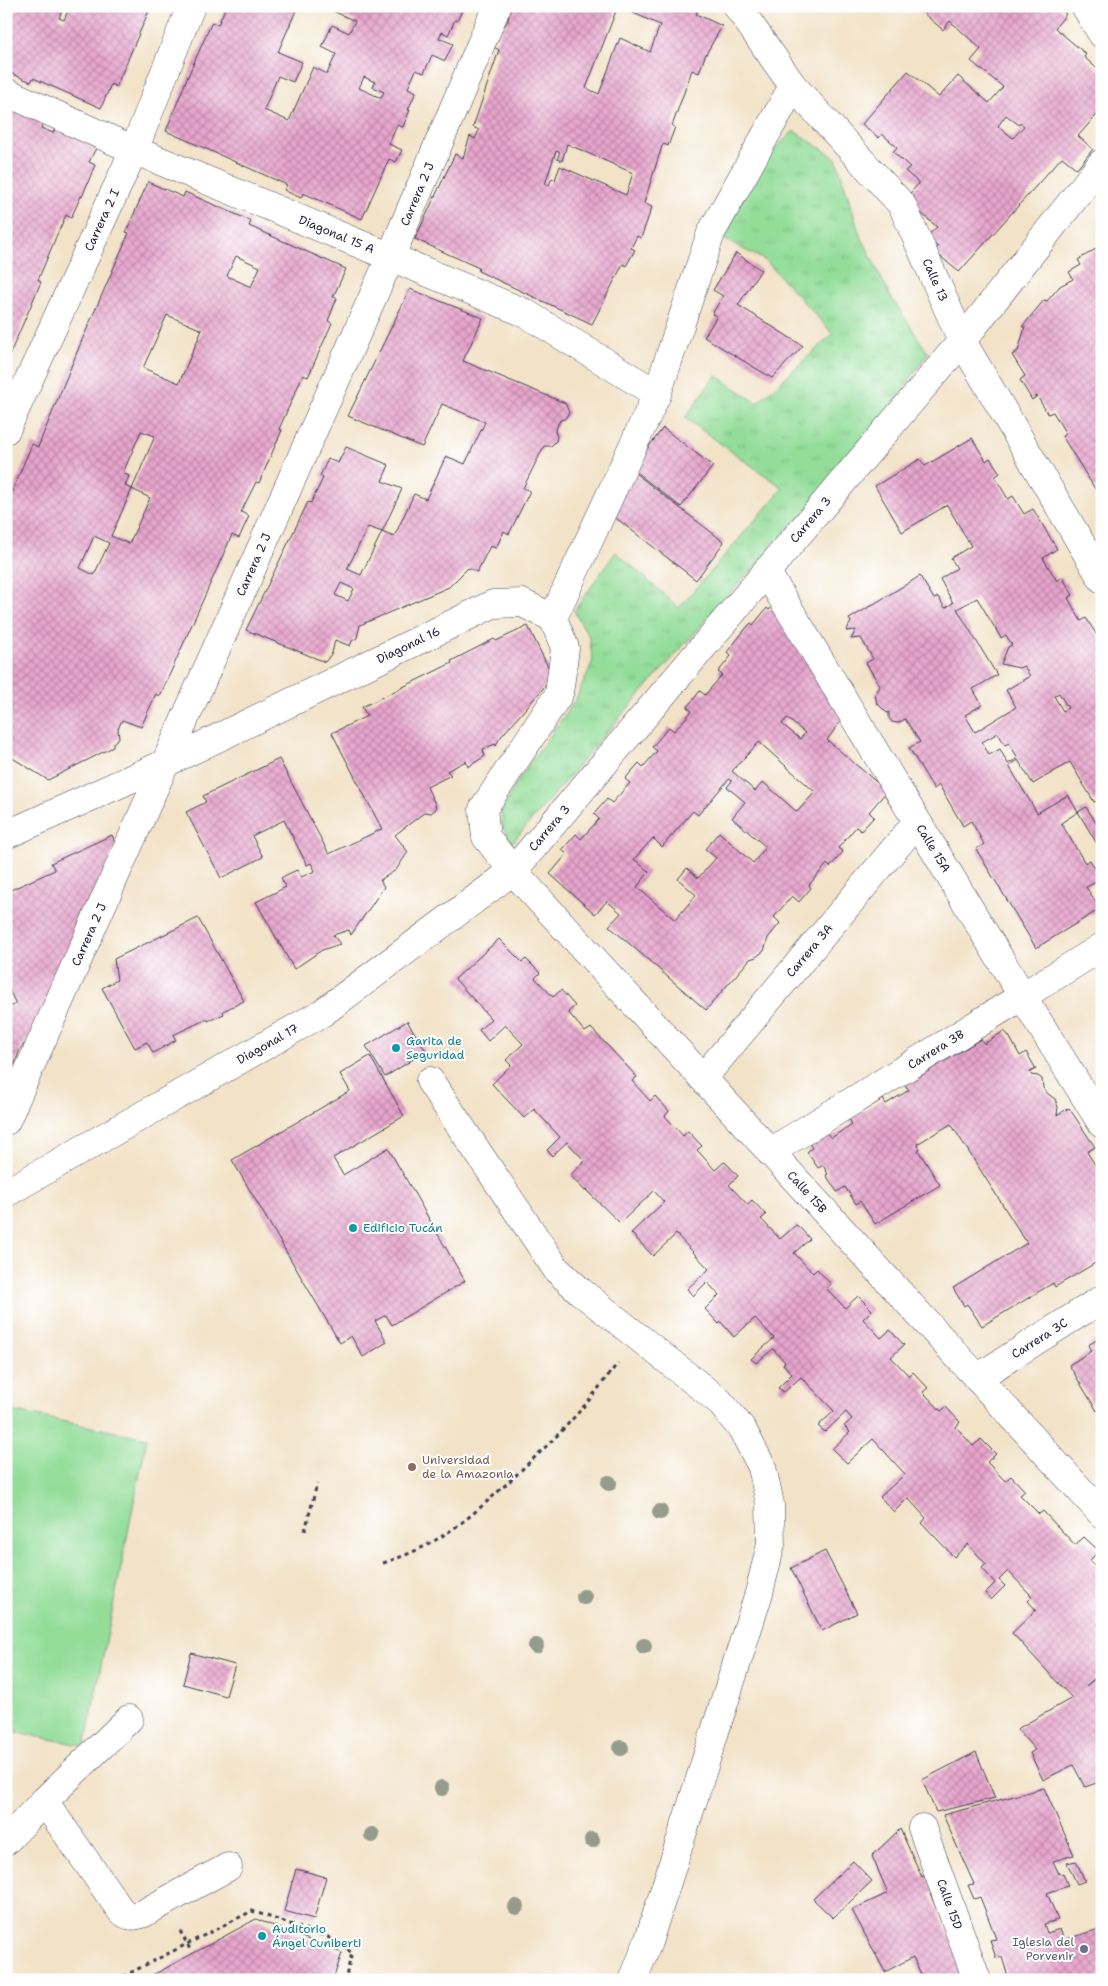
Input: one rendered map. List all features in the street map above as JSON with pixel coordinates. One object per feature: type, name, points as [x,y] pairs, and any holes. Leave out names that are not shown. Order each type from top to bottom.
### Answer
[{"type":"street","name":"Carrera 2 I","points":[[6,430],[134,150],[191,6]]},
{"type":"street","name":"Carrera 2 J","points":[[6,1121],[391,256],[497,6]]},
{"type":"street","name":"Calle 13","points":[[737,6],[793,86],[902,204],[962,341],[1102,579]]},
{"type":"street","points":[[1085,6],[1102,34]]},
{"type":"street","points":[[513,871],[486,837],[483,809],[559,694],[565,648],[553,618],[657,394],[711,233],[793,86]]},
{"type":"street","name":"Diagonal 15 A","points":[[6,92],[134,150],[526,314],[657,394]]},
{"type":"street","name":"Carrera 3","points":[[513,871],[962,341],[1102,163]]},
{"type":"street","name":"Calle 15A","points":[[766,571],[1023,997],[1102,1124]]},
{"type":"street","name":"Diagonal 16","points":[[6,835],[166,763],[493,604],[522,603],[553,618]]},
{"type":"street","name":"Carrera 3A","points":[[703,1078],[917,822]]},
{"type":"street","name":"Calle 15B","points":[[513,871],[1102,1514]]},
{"type":"street","name":"Diagonal 17","points":[[6,1193],[322,1013],[513,871]]},
{"type":"street","name":"Carrera 3B","points":[[770,1152],[1102,947]]},
{"type":"street","points":[[430,1081],[557,1270],[638,1338],[719,1401],[742,1428],[762,1467],[770,1504],[771,1544],[756,1602],[648,1942],[633,1980]]},
{"type":"street","name":"Carrera 3C","points":[[977,1378],[1102,1299]]},
{"type":"street","points":[[6,1841],[128,1719]]},
{"type":"street","points":[[44,1801],[127,1916],[136,1917],[228,1867]]},
{"type":"street","name":"Calle 15D","points":[[922,1828],[977,1980]]},
{"type":"path","points":[[384,1563],[409,1555],[437,1541],[473,1516],[560,1434],[579,1413],[638,1338]]},
{"type":"path","points":[[305,1531],[318,1484]]},
{"type":"path","points":[[116,1980],[252,1911],[328,1937],[352,1953],[345,1980]]},
{"type":"green space","points":[[794,131],[836,158],[859,232],[889,294],[928,353],[854,462],[741,581],[621,716],[512,843],[503,828],[501,813],[516,783],[576,699],[593,661],[589,637],[574,611],[616,552],[679,608],[783,488],[685,418],[716,375],[757,403],[833,334],[766,261],[724,239],[741,202],[749,173]]},
{"type":"green space","points":[[6,1410],[147,1438],[85,1746],[6,1730]]},
{"type":"building","points":[[6,6],[64,6],[59,18],[64,20],[70,6],[151,6],[116,87],[111,84],[101,108],[33,78],[31,82],[6,71]]},
{"type":"building","points":[[226,6],[298,6],[278,52],[302,62],[293,82],[278,76],[264,110],[289,121],[313,67],[327,74],[336,54],[322,47],[332,25],[349,33],[355,21],[322,6],[464,6],[448,35],[442,32],[439,38],[453,44],[445,61],[432,55],[424,73],[416,70],[408,88],[416,92],[408,110],[410,110],[403,127],[397,125],[389,144],[402,150],[396,162],[389,159],[362,219],[303,193],[301,198],[292,194],[284,190],[287,185],[166,131],[212,22],[218,25]],"holes":[[[364,77],[375,82],[373,87],[384,92],[381,98],[359,88]]]},
{"type":"building","points":[[510,6],[618,6],[699,6],[696,14],[722,26],[705,56],[699,73],[692,70],[672,126],[675,127],[668,146],[664,144],[662,146],[644,203],[652,207],[641,238],[637,236],[631,248],[635,250],[626,266],[623,264],[592,324],[478,271],[479,268],[415,239],[455,154],[463,158],[470,136],[475,139],[479,130],[473,127],[499,50],[494,47],[501,30],[508,21]],"holes":[[[618,6],[660,25],[650,52],[620,38],[599,94],[586,88]],[[567,144],[633,173],[626,195],[560,166],[555,180],[552,178],[549,185],[545,184],[556,151],[560,152],[557,159],[562,161]]]},
{"type":"building","points":[[915,6],[1057,6],[1066,14],[1055,28],[1086,54],[1084,57],[1102,73],[1102,109],[1078,136],[1093,149],[1077,169],[1062,157],[959,272],[934,251],[938,247],[926,237],[937,227],[905,199],[919,183],[905,171],[910,167],[893,152],[897,147],[882,134],[879,138],[862,124],[908,71],[939,97],[958,76],[989,103],[1003,87],[971,61],[981,49],[950,21],[943,30]],"holes":[[[1006,115],[1019,125],[1020,123],[1024,126],[1013,138],[998,126]]]},
{"type":"building","points":[[6,105],[44,121],[41,128],[53,133],[56,126],[98,144],[89,162],[95,165],[82,197],[71,218],[66,215],[38,280],[41,282],[6,363]]},
{"type":"building","points":[[148,182],[183,197],[185,192],[251,221],[249,226],[346,269],[333,297],[337,298],[328,321],[332,323],[308,377],[303,375],[279,429],[282,430],[259,483],[256,482],[241,512],[249,516],[239,538],[232,535],[160,696],[156,694],[141,727],[122,720],[118,729],[119,738],[113,743],[113,747],[48,780],[6,754],[6,506],[32,444],[38,447],[129,233],[126,232]],"holes":[[[236,256],[260,267],[251,287],[227,276]],[[167,315],[202,330],[179,383],[143,368]],[[141,431],[155,436],[132,489],[125,486],[129,476],[123,473]],[[132,489],[150,498],[129,544],[111,536]],[[94,536],[109,543],[94,575],[80,568]]]},
{"type":"building","points":[[1102,245],[1102,306],[1097,311],[1102,319],[1102,500],[1062,436],[1066,434],[1053,412],[1048,414],[1037,396],[1032,400],[1020,380],[1025,376],[1012,355],[1018,351],[1025,327],[1022,327],[1044,300],[1047,301],[1060,286],[1073,279],[1069,272],[1081,265],[1078,260]]},
{"type":"building","points":[[736,253],[761,270],[738,305],[803,346],[772,378],[704,337],[717,316],[712,314],[723,296],[713,290]]},
{"type":"building","points":[[410,289],[483,318],[463,361],[565,403],[569,412],[565,419],[560,420],[555,431],[556,441],[551,446],[544,446],[523,488],[530,491],[509,534],[504,531],[496,548],[490,546],[477,572],[468,568],[449,587],[360,625],[357,638],[352,641],[350,646],[335,640],[332,653],[325,662],[246,630],[308,502],[311,503],[323,478],[320,476],[328,459],[338,463],[346,447],[389,465],[382,481],[402,489],[382,532],[394,537],[414,494],[426,499],[446,456],[465,464],[485,422],[442,404],[422,447],[348,416]],"holes":[[[368,527],[382,532],[361,575],[347,569]],[[341,583],[354,589],[348,601],[335,595]]]},
{"type":"building","points":[[663,428],[713,466],[681,507],[632,469]]},
{"type":"building","points":[[972,438],[986,461],[990,458],[1000,473],[995,477],[1008,499],[1013,496],[1024,514],[1033,509],[1057,549],[1043,558],[1057,581],[1062,577],[1073,595],[1068,598],[1081,621],[1086,618],[1102,643],[1102,808],[1097,801],[1094,802],[1070,762],[1033,784],[1018,760],[1009,766],[1037,813],[1068,795],[1078,812],[1061,823],[1085,863],[1090,860],[1102,879],[1086,887],[1100,909],[1036,948],[976,849],[984,844],[971,821],[963,826],[939,785],[934,789],[909,748],[920,742],[905,719],[898,723],[892,722],[889,718],[889,712],[887,713],[877,703],[875,695],[880,686],[866,663],[873,659],[861,638],[851,639],[856,630],[846,631],[851,622],[849,619],[920,576],[934,599],[938,597],[945,608],[953,603],[940,579],[957,568],[951,558],[971,546],[947,505],[902,532],[875,486],[920,459],[925,466]],"holes":[[[977,598],[1001,638],[1006,635],[1012,645],[1008,647],[1001,664],[1019,668],[1024,666],[1030,676],[1006,690],[1016,707],[975,732],[965,715],[982,705],[973,689],[997,675],[957,609]],[[1059,693],[1068,708],[1063,711],[1054,696]],[[998,733],[1005,745],[1009,743],[1018,758],[1008,764],[1000,749],[989,755],[982,742]]]},
{"type":"building","points":[[631,470],[724,542],[696,580],[612,515]]},
{"type":"building","points":[[775,604],[843,718],[827,740],[887,791],[869,812],[874,817],[861,831],[856,827],[838,848],[843,852],[830,867],[827,864],[809,885],[811,888],[799,902],[792,896],[774,917],[780,923],[768,938],[764,951],[750,959],[706,1010],[609,926],[621,913],[607,901],[595,914],[550,874],[567,854],[562,850],[576,834],[581,839],[599,819],[594,814],[607,799],[612,803],[630,783],[625,779],[639,763],[643,767],[657,751],[652,747],[669,727],[674,731],[692,711],[687,707],[700,691],[705,695],[722,675],[718,672],[731,656],[727,652],[751,623],[753,625],[767,608],[769,610]],"holes":[[[787,718],[805,733],[800,739],[782,724]],[[759,742],[815,792],[797,812],[763,782],[755,791],[732,771]],[[729,779],[732,781],[727,787],[745,802],[732,818],[766,847],[753,863],[719,832],[705,849],[716,858],[698,878],[687,868],[678,879],[696,895],[675,920],[637,887],[649,872],[634,859],[653,838],[662,847],[693,811],[698,815]]]},
{"type":"building","points":[[528,626],[553,677],[499,739],[496,746],[495,744],[483,749],[485,756],[468,767],[466,761],[447,771],[451,775],[427,787],[436,809],[431,813],[425,812],[395,835],[408,852],[396,870],[380,880],[384,887],[351,935],[349,930],[333,935],[340,944],[322,950],[294,969],[256,902],[286,887],[281,878],[286,875],[297,870],[301,877],[315,871],[311,863],[307,865],[284,820],[252,836],[263,857],[221,878],[186,812],[206,802],[203,796],[279,759],[329,854],[382,829],[332,733],[367,716],[362,707],[452,663],[451,661],[494,639],[496,641]]},
{"type":"building","points":[[1086,807],[1097,824],[1102,821],[1102,852],[1078,812]]},
{"type":"building","points":[[112,835],[116,845],[32,1035],[20,1049],[10,1077],[12,1081],[6,1083],[6,1009],[16,1004],[6,984],[6,892],[55,870],[51,863]]},
{"type":"building","points":[[198,918],[244,1001],[223,1011],[224,1014],[208,1021],[207,1019],[173,1035],[176,1040],[153,1053],[147,1042],[135,1048],[102,988],[117,980],[114,959]]},
{"type":"building","points":[[499,939],[522,962],[526,959],[540,973],[535,978],[553,997],[561,990],[575,1006],[568,1012],[585,1032],[591,1028],[637,1077],[632,1081],[650,1101],[655,1096],[669,1111],[665,1116],[683,1136],[688,1131],[702,1146],[697,1150],[715,1170],[724,1162],[726,1163],[738,1176],[729,1185],[748,1205],[752,1200],[766,1215],[761,1219],[780,1239],[796,1225],[800,1228],[810,1239],[794,1253],[813,1273],[817,1269],[831,1284],[826,1288],[845,1308],[858,1296],[872,1310],[863,1319],[881,1338],[890,1330],[904,1345],[891,1357],[909,1376],[913,1372],[928,1388],[923,1392],[941,1411],[946,1407],[960,1422],[956,1427],[973,1446],[981,1439],[996,1454],[987,1462],[1005,1481],[1011,1476],[1025,1491],[1020,1495],[1039,1514],[1043,1511],[1075,1545],[1084,1537],[1099,1551],[1090,1560],[1102,1574],[1102,1577],[1096,1583],[1102,1589],[1102,1621],[1098,1624],[1102,1629],[1102,1672],[1086,1686],[1102,1673],[1102,1781],[1085,1787],[1073,1765],[1043,1780],[1030,1753],[1035,1750],[1017,1729],[1072,1698],[1012,1633],[1036,1610],[1028,1601],[1032,1597],[1030,1594],[1008,1571],[999,1580],[1005,1586],[991,1600],[985,1593],[995,1583],[982,1568],[986,1564],[968,1544],[954,1557],[922,1523],[926,1518],[908,1498],[894,1512],[880,1497],[905,1474],[873,1439],[847,1463],[832,1449],[850,1432],[844,1426],[852,1419],[846,1412],[825,1432],[818,1426],[834,1411],[801,1377],[784,1392],[778,1388],[792,1374],[783,1364],[785,1362],[773,1349],[756,1363],[751,1359],[774,1338],[755,1318],[734,1337],[721,1322],[719,1324],[705,1309],[719,1295],[707,1282],[693,1296],[687,1289],[709,1269],[676,1234],[653,1256],[631,1233],[664,1202],[654,1191],[620,1223],[570,1175],[585,1161],[567,1142],[552,1156],[547,1150],[560,1137],[534,1109],[524,1118],[492,1084],[511,1065],[506,1060],[523,1044],[505,1025],[488,1041],[479,1030],[491,1019],[455,979]]},
{"type":"building","name":"Garita de Seguridad","points":[[407,1021],[426,1051],[385,1077],[366,1046]]},
{"type":"building","points":[[1004,1031],[1009,1036],[1020,1056],[1026,1052],[1036,1069],[1030,1072],[1031,1075],[1042,1079],[1043,1088],[1055,1099],[1058,1107],[1057,1115],[1069,1108],[1095,1147],[1087,1152],[1102,1176],[1102,1259],[1055,1287],[1053,1283],[982,1326],[967,1304],[964,1306],[953,1288],[1027,1243],[951,1124],[917,1144],[920,1149],[918,1150],[940,1185],[875,1224],[860,1201],[856,1204],[845,1187],[837,1192],[826,1175],[828,1174],[823,1165],[818,1168],[807,1152],[812,1148],[809,1143],[827,1133],[831,1138],[852,1124],[849,1119],[883,1099],[886,1104],[909,1090],[905,1085],[981,1039],[984,1044]]},
{"type":"building","name":"Edificio Tucán","points":[[370,1056],[404,1116],[333,1158],[343,1175],[388,1148],[465,1281],[392,1325],[386,1315],[375,1321],[387,1342],[363,1357],[351,1336],[340,1343],[232,1160],[350,1091],[340,1074]]},
{"type":"building","points":[[1102,1337],[1102,1407],[1097,1411],[1069,1365],[1091,1351],[1088,1345]]},
{"type":"building","points":[[825,1551],[857,1613],[822,1631],[791,1568]]},
{"type":"building","points":[[191,1653],[235,1665],[226,1696],[183,1684]]},
{"type":"building","points":[[976,1752],[995,1798],[936,1812],[922,1780]]},
{"type":"building","points":[[1044,1788],[1074,1855],[1053,1861],[1059,1874],[1063,1873],[1068,1886],[1047,1893],[1058,1920],[1044,1924],[1047,1933],[1060,1929],[1064,1940],[1102,1928],[1102,1980],[1009,1980],[1002,1957],[996,1958],[990,1940],[996,1939],[980,1897],[974,1899],[968,1885],[974,1884],[943,1815]]},
{"type":"building","points":[[900,1829],[922,1877],[927,1874],[935,1891],[930,1894],[969,1980],[923,1980],[913,1957],[885,1972],[852,1910],[888,1893],[872,1856]]},
{"type":"building","points":[[853,1861],[872,1881],[833,1918],[813,1899]]},
{"type":"building","points":[[1076,1861],[1085,1881],[1077,1884],[1067,1863]]},
{"type":"building","points":[[296,1869],[326,1877],[314,1919],[284,1911]]},
{"type":"building","name":"Auditorio Ángel Cuniberti","points":[[256,1919],[342,1953],[333,1980],[144,1980]]},
{"type":"place","name":"Garita de Seguridad","points":[[396,1048]]},
{"type":"place","name":"Edificio Tucán","points":[[353,1228]]},
{"type":"place","name":"Universidad de la Amazonia","points":[[412,1467]]},
{"type":"place","name":"Auditorio Ángel Cuniberti","points":[[262,1936]]},
{"type":"place","name":"Iglesia del Porvenir","points":[[1084,1949]]}]
